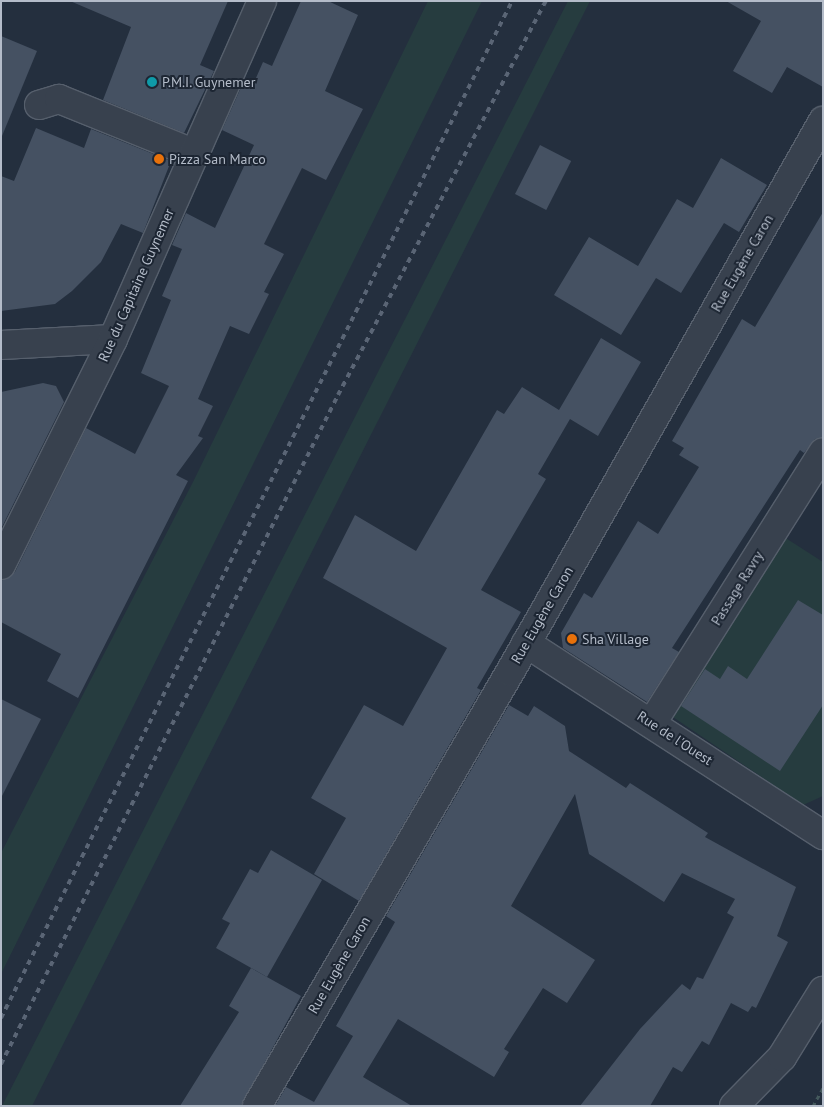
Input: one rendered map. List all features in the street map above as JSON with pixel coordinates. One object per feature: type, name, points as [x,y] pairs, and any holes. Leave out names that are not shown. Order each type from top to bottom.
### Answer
[{"type":"street","name":"Rue du Capitaine Guynemer","points":[[1,565],[113,339],[262,1]]},
{"type":"street","points":[[39,105],[59,99],[195,154]]},
{"type":"street","name":"Rue Eugène Caron","points":[[257,1106],[526,643],[823,121]]},
{"type":"street","points":[[1,345],[113,339]]},
{"type":"street","name":"Passage Ravry","points":[[652,722],[823,453]]},
{"type":"street","name":"Rue de l'Ouest","points":[[526,643],[652,722],[823,835]]},
{"type":"street","points":[[734,1106],[782,1058],[823,991]]},
{"type":"path","points":[[813,1106],[823,1088]]},
{"type":"green space","points":[[428,1],[482,1],[1,974],[1,853],[193,482]]},
{"type":"green space","points":[[568,1],[590,1],[32,1106],[2,1106]]},
{"type":"green space","points":[[781,535],[823,562],[823,796],[803,805],[667,713]]},
{"type":"building","points":[[70,1],[228,1],[200,65],[214,71],[184,133],[103,100],[131,27]]},
{"type":"building","points":[[301,1],[328,1],[358,15],[325,91],[363,109],[326,180],[302,168],[264,244],[284,254],[264,292],[269,294],[249,334],[230,326],[198,399],[213,406],[198,436],[203,438],[176,475],[188,481],[78,698],[47,681],[61,654],[1,622],[1,581],[15,572],[86,428],[135,454],[169,386],[141,373],[171,300],[162,296],[182,249],[172,245],[186,213],[215,228],[254,145],[222,130],[243,83],[252,87],[263,62],[272,66]]},
{"type":"building","points":[[726,1],[823,1],[823,87],[787,67],[772,93],[733,71],[761,21]]},
{"type":"building","points":[[1,36],[37,51],[2,136],[1,136]]},
{"type":"building","points":[[36,128],[84,148],[91,129],[171,161],[143,233],[121,224],[101,262],[72,291],[55,304],[1,311],[1,176],[14,181]]},
{"type":"building","points":[[540,145],[571,161],[546,210],[515,194]]},
{"type":"building","points":[[721,158],[767,185],[739,232],[724,223],[681,293],[656,278],[621,335],[554,295],[589,237],[638,266],[677,199],[693,208]]},
{"type":"building","points":[[823,212],[823,438],[815,439],[804,453],[800,450],[672,648],[679,652],[647,702],[563,648],[561,633],[584,593],[592,598],[638,521],[658,534],[699,467],[679,455],[684,448],[672,441],[742,319],[755,327]]},
{"type":"building","points":[[601,338],[641,362],[598,436],[570,419],[538,474],[546,479],[481,590],[521,612],[477,688],[481,690],[359,901],[314,874],[346,818],[311,798],[364,705],[403,726],[447,648],[323,578],[355,515],[416,551],[497,410],[504,414],[522,387],[559,410]]},
{"type":"building","points":[[43,383],[56,386],[64,402],[1,529],[1,392]]},
{"type":"building","points":[[798,600],[823,615],[823,705],[780,771],[681,706],[705,669],[720,679],[728,666],[747,679]]},
{"type":"building","points":[[1,699],[41,719],[1,798]]},
{"type":"building","points":[[509,705],[528,716],[534,706],[565,726],[569,751],[626,788],[630,783],[708,833],[705,837],[796,887],[777,936],[788,942],[756,1008],[752,1006],[748,1012],[731,1003],[709,1045],[702,1041],[682,1072],[673,1067],[650,1106],[580,1106],[640,1029],[682,984],[690,990],[697,977],[703,979],[734,917],[727,913],[735,899],[682,873],[664,902],[589,854],[575,794],[511,906],[595,960],[567,1003],[543,988],[504,1049],[509,1052],[494,1077],[398,1019],[363,1077],[412,1106],[275,1106],[286,1087],[314,1102],[353,1036],[336,1026],[395,922],[386,916]]},
{"type":"building","points":[[271,850],[322,880],[267,977],[216,948],[230,923],[222,919],[250,869],[258,873]]},
{"type":"building","points":[[251,968],[301,996],[241,1106],[180,1106],[239,1012],[229,1006]]},
{"type":"railway","points":[[1,1018],[512,1]]},
{"type":"railway","points":[[1,1064],[338,395],[546,1]]},
{"type":"place","name":"P.M.I. Guynemer","points":[[152,82]]},
{"type":"place","name":"Pizza San Marco","points":[[159,159]]},
{"type":"place","name":"Sha Village","points":[[572,639]]}]
